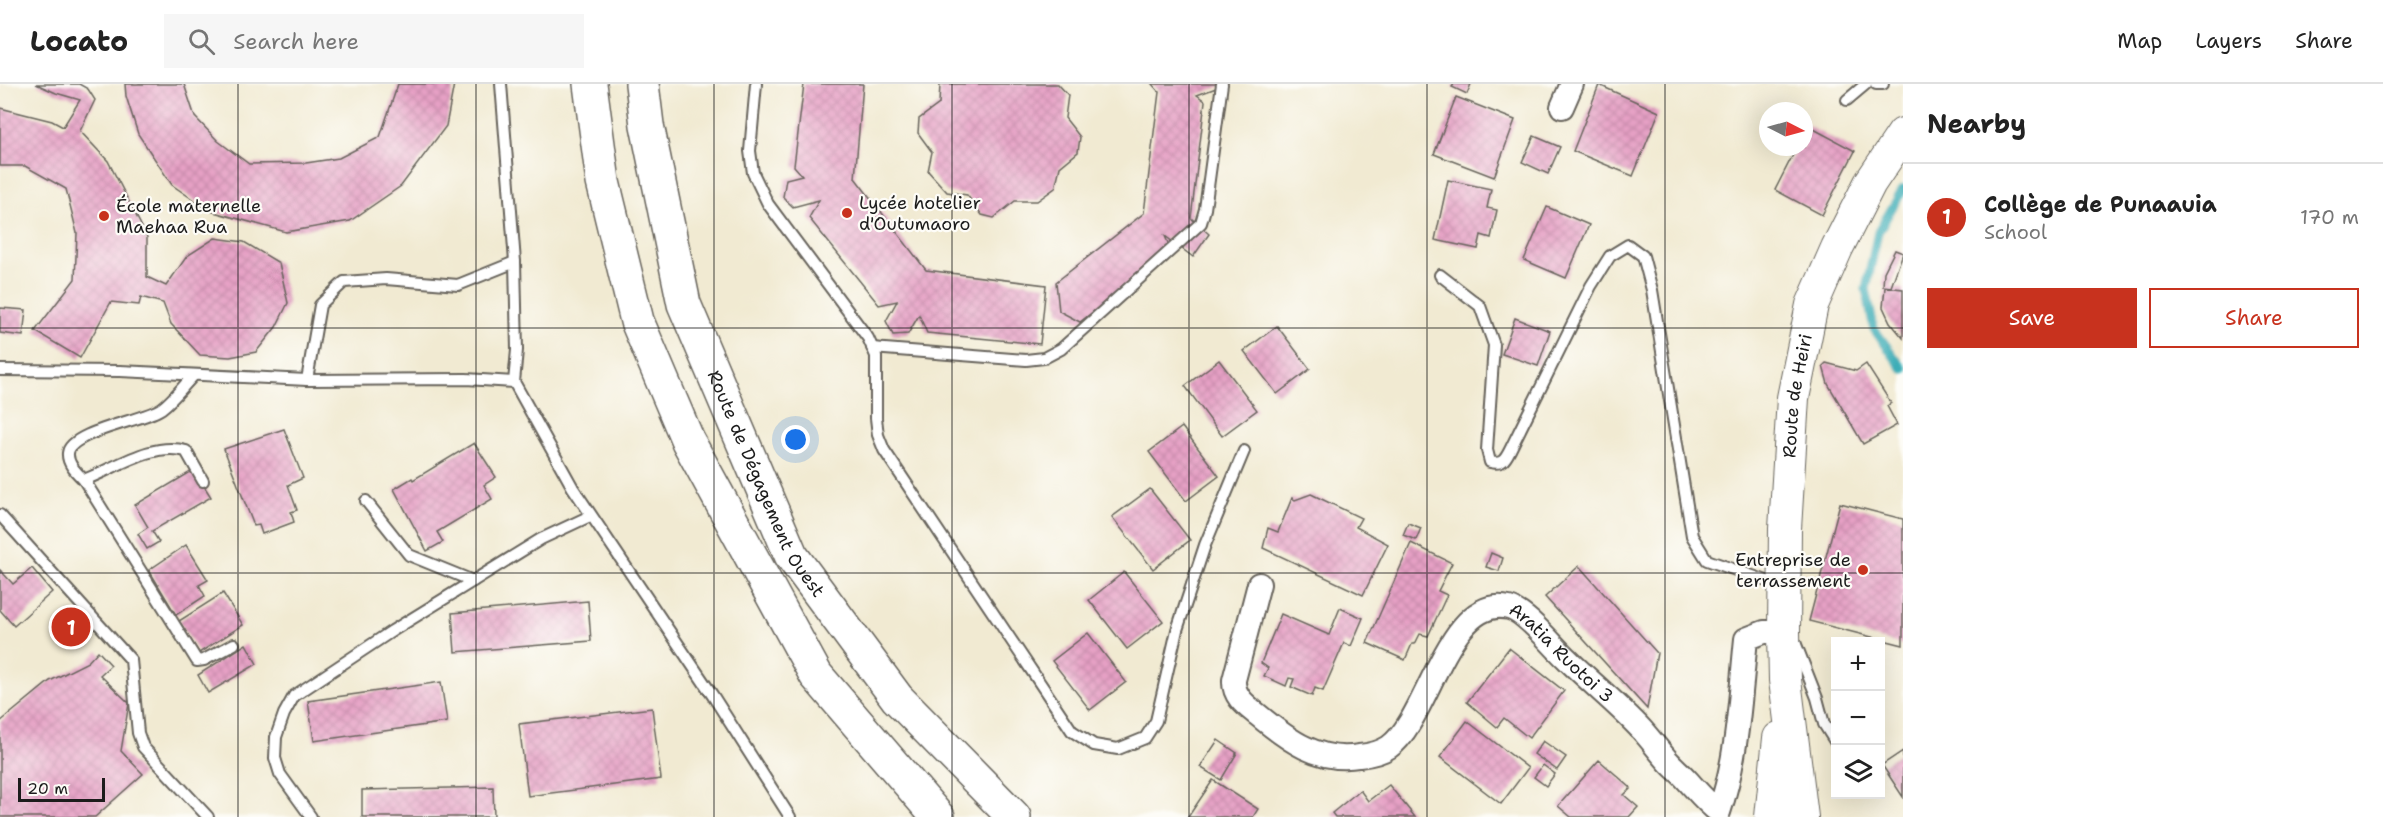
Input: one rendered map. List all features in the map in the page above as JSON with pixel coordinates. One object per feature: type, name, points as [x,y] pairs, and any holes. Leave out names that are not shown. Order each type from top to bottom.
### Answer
[{"type":"highway","points":[[590,84],[603,182],[637,321],[688,441],[816,675],[938,817]]},
{"type":"highway","name":"Route de Dégagement Ouest","points":[[642,84],[647,125],[684,304],[790,555],[897,698],[1014,817]]},
{"type":"main road","name":"Route de Heiri","points":[[1772,817],[1785,680],[1785,529],[1794,398],[1812,305],[1869,183],[1903,134]]},
{"type":"main road","name":"Route de Heiri","points":[[1785,680],[1805,812]]},
{"type":"street","points":[[1562,107],[1572,84]]},
{"type":"street","name":"Aratia Ruotoi 3","points":[[1259,584],[1234,680],[1236,694],[1285,737],[1306,748],[1343,759],[1374,754],[1388,748],[1399,740],[1438,667],[1462,629],[1479,612],[1495,606],[1512,608],[1606,694],[1641,730],[1715,815],[1729,784],[1746,639],[1764,632],[1784,611]]},
{"type":"lane","points":[[501,84],[515,261],[517,350],[514,382],[590,516],[713,696],[790,817]]},
{"type":"lane","points":[[756,84],[750,151],[753,173],[768,204],[868,338],[877,368],[878,435],[884,450],[1072,731],[1094,745],[1118,748],[1144,738],[1156,721],[1177,630],[1205,545],[1244,451]]},
{"type":"lane","points":[[872,348],[1026,360],[1044,358],[1061,349],[1201,223],[1205,209],[1221,84]]},
{"type":"lane","points":[[1847,100],[1866,84]]},
{"type":"lane","points":[[1876,84],[1883,84]]},
{"type":"lane","points":[[1440,275],[1480,306],[1494,345],[1487,450],[1490,462],[1497,464],[1504,462],[1591,286],[1610,255],[1628,246],[1643,256],[1652,290],[1692,536],[1707,560],[1784,611],[1817,698],[1824,724],[1831,735]]},
{"type":"lane","points":[[308,380],[320,305],[344,282],[387,279],[458,285],[515,261]]},
{"type":"lane","points":[[0,370],[120,371],[308,380],[466,379],[514,382]]},
{"type":"lane","points":[[194,375],[161,410],[85,436],[70,448],[68,454],[72,467],[84,480],[117,536],[175,623],[197,662],[234,644]]},
{"type":"lane","points":[[84,480],[144,454],[169,449],[186,451],[203,481]]},
{"type":"lane","points":[[366,501],[409,555],[473,580]]},
{"type":"lane","points":[[0,516],[131,660],[138,733],[143,747],[208,817]]},
{"type":"lane","points":[[311,817],[280,774],[274,758],[276,737],[284,714],[294,696],[473,580],[541,539],[590,516]]},
{"type":"building","name":"École maternelle Maehaa Rua","points":[[36,84],[79,84],[88,89],[95,100],[80,131],[108,161],[147,237],[147,277],[166,286],[187,256],[215,238],[244,242],[279,263],[288,303],[276,327],[256,352],[230,357],[200,355],[171,324],[163,303],[141,297],[139,305],[111,302],[80,358],[35,331],[75,279],[77,233],[66,189],[25,166],[0,166],[0,108],[52,121],[63,127],[80,100]]},
{"type":"building","name":"École maternelle Maehaa Rua","points":[[125,84],[184,84],[195,117],[218,141],[249,164],[306,163],[339,158],[380,137],[398,84],[454,84],[446,126],[401,186],[350,221],[286,232],[210,211],[172,185],[138,134],[126,96]]},
{"type":"building","name":"Lycée hotelier d'Outumaoro","points":[[804,84],[863,84],[855,178],[926,270],[1046,285],[1040,344],[927,333],[919,315],[908,334],[893,335],[886,321],[897,301],[879,305],[809,218],[819,200],[793,207],[783,197],[786,179],[802,175],[794,166]]},
{"type":"building","name":"Lycée hotelier d'Outumaoro","points":[[940,84],[1058,84],[1068,95],[1065,118],[1080,137],[1078,152],[1060,167],[1055,188],[1037,201],[1015,201],[994,218],[982,215],[967,195],[947,192],[928,171],[932,152],[918,133],[919,119],[939,104]]},
{"type":"building","points":[[1152,84],[1227,84],[1197,95],[1205,101],[1191,218],[1209,234],[1193,257],[1165,236],[1171,250],[1080,322],[1059,311],[1056,282],[1144,213],[1159,92]]},
{"type":"building","points":[[1454,84],[1471,84],[1467,94],[1452,87]]},
{"type":"building","points":[[1599,85],[1659,112],[1633,176],[1573,151]]},
{"type":"building","points":[[1456,97],[1515,120],[1494,177],[1434,154]]},
{"type":"building","points":[[1813,129],[1855,151],[1822,215],[1775,190],[1792,156],[1813,156]]},
{"type":"building","points":[[1534,136],[1560,147],[1548,174],[1522,162]]},
{"type":"building","points":[[1448,180],[1491,189],[1487,208],[1497,210],[1491,238],[1481,235],[1478,249],[1435,240]]},
{"type":"building","points":[[1547,207],[1589,225],[1566,278],[1524,260]]},
{"type":"building","points":[[1895,250],[1903,253],[1891,287],[1883,286],[1884,272]]},
{"type":"building","points":[[1885,287],[1903,289],[1903,338],[1890,322],[1883,307]]},
{"type":"building","points":[[0,308],[26,310],[23,336],[0,333]]},
{"type":"building","points":[[1515,318],[1550,331],[1538,366],[1502,354]]},
{"type":"building","points":[[1277,326],[1310,369],[1277,394],[1244,351]]},
{"type":"building","points":[[1219,360],[1257,410],[1222,436],[1185,386]]},
{"type":"building","points":[[1826,363],[1856,371],[1866,364],[1891,403],[1887,406],[1897,425],[1863,444],[1828,384],[1823,366]]},
{"type":"building","points":[[1182,427],[1219,476],[1186,501],[1149,452]]},
{"type":"building","points":[[284,429],[303,478],[288,485],[297,510],[291,512],[294,522],[262,534],[259,525],[254,526],[224,449]]},
{"type":"building","points":[[474,443],[496,477],[484,485],[492,499],[437,532],[443,542],[427,551],[394,489]]},
{"type":"building","points":[[194,470],[211,497],[152,531],[159,542],[147,549],[138,534],[148,527],[135,505]]},
{"type":"building","points":[[1150,489],[1190,540],[1153,569],[1112,517]]},
{"type":"building","points":[[1311,494],[1361,518],[1356,527],[1388,544],[1363,595],[1263,548],[1268,528],[1278,532],[1292,498],[1295,500]]},
{"type":"building","name":"Entreprise de terrassement","points":[[1840,503],[1903,519],[1903,645],[1885,640],[1885,637],[1872,637],[1809,621]]},
{"type":"building","points":[[1408,523],[1421,528],[1416,540],[1403,535]]},
{"type":"building","points":[[1411,543],[1452,563],[1438,591],[1447,595],[1428,636],[1420,634],[1415,644],[1412,644],[1405,660],[1367,643]]},
{"type":"building","points":[[186,545],[208,580],[199,585],[205,596],[176,615],[149,570]]},
{"type":"building","points":[[1491,553],[1503,558],[1499,571],[1486,567]]},
{"type":"building","points":[[1579,566],[1657,653],[1647,709],[1545,597]]},
{"type":"building","points":[[32,568],[52,592],[14,626],[0,610],[0,570],[13,584]]},
{"type":"building","points":[[1124,572],[1163,621],[1127,649],[1089,600]]},
{"type":"building","points":[[223,593],[243,625],[199,653],[179,621]]},
{"type":"building","points":[[588,601],[591,641],[455,652],[452,613]]},
{"type":"building","points":[[1340,608],[1363,618],[1351,646],[1344,643],[1323,691],[1315,688],[1312,696],[1291,687],[1294,679],[1289,678],[1286,686],[1264,676],[1268,668],[1261,663],[1281,614],[1329,635]]},
{"type":"building","points":[[1088,633],[1126,682],[1090,710],[1052,661]]},
{"type":"building","points":[[246,644],[257,664],[208,693],[198,675]]},
{"type":"building","points":[[1509,648],[1564,691],[1529,738],[1504,718],[1497,727],[1467,702]]},
{"type":"building","points":[[98,651],[111,665],[100,675],[129,703],[121,751],[143,774],[95,817],[0,817],[0,722],[50,681],[88,662]]},
{"type":"building","points":[[441,682],[447,722],[314,741],[308,701]]},
{"type":"building","points":[[652,708],[661,779],[528,796],[519,724]]},
{"type":"building","points":[[1467,721],[1528,768],[1501,804],[1440,757]]},
{"type":"building","points":[[1218,740],[1237,753],[1221,780],[1200,767]]},
{"type":"building","points":[[1543,741],[1566,757],[1557,770],[1534,754]]},
{"type":"building","points":[[1903,751],[1903,797],[1885,770],[1885,763]]},
{"type":"building","points":[[1599,760],[1631,788],[1624,795],[1638,807],[1629,817],[1571,817],[1558,806]]},
{"type":"building","points":[[1543,765],[1555,774],[1546,786],[1534,777]]},
{"type":"building","points":[[1213,780],[1258,809],[1253,817],[1188,817]]},
{"type":"building","points":[[1389,785],[1415,817],[1335,817],[1332,813],[1360,790],[1368,801]]},
{"type":"building","points":[[493,787],[494,817],[362,817],[362,790]]},
{"type":"waterway","points":[[1903,189],[1878,232],[1866,289],[1874,329],[1903,369]]},
{"type":"place","name":"Lycée hotelier d'Outumaoro","points":[[847,213]]},
{"type":"place","name":"École maternelle Maehaa Rua","points":[[104,216]]},
{"type":"place","name":"Entreprise de terrassement","points":[[1863,570]]},
{"type":"place","name":"Collège de Punaauia","points":[[71,627]]}]
